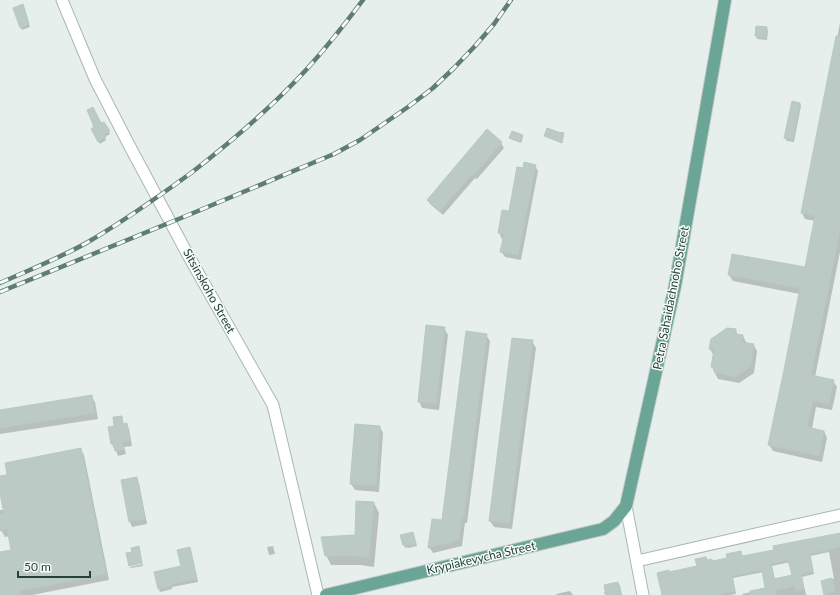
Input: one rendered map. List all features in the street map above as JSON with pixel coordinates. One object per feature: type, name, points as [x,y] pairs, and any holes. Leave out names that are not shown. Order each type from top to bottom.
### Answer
[{"type":"main road","name":"Petra Sahaidachnoho Street","points":[[626,506],[675,286],[725,0]]},
{"type":"main road","name":"Krypiakevycha Street","points":[[326,595],[603,529],[614,521],[626,506]]},
{"type":"street","name":"Sitsinskoho Street","points":[[62,0],[95,79],[128,143],[188,255],[273,405],[318,595]]},
{"type":"street","name":"Petra Sahaidachnoho Street","points":[[626,506],[643,595]]},
{"type":"street","points":[[637,561],[840,515]]},
{"type":"building","points":[[23,4],[29,24],[20,28],[13,8]]},
{"type":"building","points":[[756,26],[767,27],[766,38],[755,36]]},
{"type":"building","points":[[836,36],[840,37],[840,230],[811,375],[834,380],[829,404],[813,401],[807,427],[824,431],[819,456],[768,445],[800,288],[728,275],[732,254],[805,267],[815,216],[801,213]]},
{"type":"building","points":[[792,101],[800,103],[793,140],[784,138]]},
{"type":"building","points":[[93,107],[101,123],[104,122],[110,131],[104,134],[106,137],[98,142],[91,129],[94,127],[87,110]]},
{"type":"building","points":[[547,128],[564,133],[562,143],[544,136]]},
{"type":"building","points":[[487,129],[502,142],[474,175],[472,174],[440,211],[427,200]]},
{"type":"building","points":[[512,131],[523,135],[520,142],[509,138]]},
{"type":"building","points":[[524,162],[536,165],[518,255],[500,252],[504,234],[498,233],[502,210],[509,211],[517,167],[523,168]]},
{"type":"building","points":[[426,325],[445,327],[436,404],[418,402]]},
{"type":"building","points":[[727,328],[736,329],[736,334],[743,335],[742,342],[754,344],[751,366],[735,377],[714,372],[714,368],[711,367],[714,350],[709,349],[711,339]]},
{"type":"building","points":[[466,331],[487,334],[464,517],[462,517],[459,540],[428,548],[432,519],[442,520]]},
{"type":"building","points":[[512,338],[533,340],[509,523],[489,521]]},
{"type":"building","points":[[92,395],[95,413],[0,428],[0,410]]},
{"type":"building","points":[[122,416],[123,424],[127,423],[130,441],[122,442],[124,450],[115,451],[113,444],[111,444],[108,427],[114,426],[113,417]]},
{"type":"building","points":[[355,424],[380,426],[376,486],[350,484]]},
{"type":"building","points":[[81,448],[106,574],[20,591],[21,595],[0,595],[0,552],[11,550],[7,529],[0,531],[0,514],[4,513],[0,494],[0,476],[7,475],[5,463]]},
{"type":"building","points":[[137,477],[145,519],[129,522],[121,480]]},
{"type":"building","points":[[356,501],[374,502],[369,558],[354,556],[325,556],[321,537],[355,535]]},
{"type":"building","points":[[413,532],[416,544],[403,545],[400,535]]},
{"type":"building","points":[[840,533],[840,547],[810,554],[813,571],[801,574],[804,589],[796,591],[795,586],[776,590],[777,595],[750,595],[750,591],[765,588],[762,570],[732,576],[735,591],[716,595],[662,595],[657,573],[697,566],[695,559],[706,557],[707,560],[712,559],[712,561],[727,558],[726,554],[741,551],[742,556],[774,550],[773,546]],"holes":[[[788,560],[792,575],[774,579],[771,564]]]},
{"type":"building","points":[[139,546],[142,563],[129,566],[126,553],[132,552],[131,548]]},
{"type":"building","points":[[190,547],[197,579],[171,584],[171,586],[158,589],[154,572],[181,566],[177,550]]},
{"type":"building","points":[[832,578],[835,592],[824,595],[821,581]]},
{"type":"building","points":[[618,582],[621,595],[606,595],[604,585]]},
{"type":"railway","points":[[0,283],[55,259],[88,242],[141,209],[191,173],[251,124],[293,84],[328,45],[363,0]]},
{"type":"railway","points":[[0,292],[334,154],[360,140],[433,88],[476,45],[494,24],[511,0]]}]
